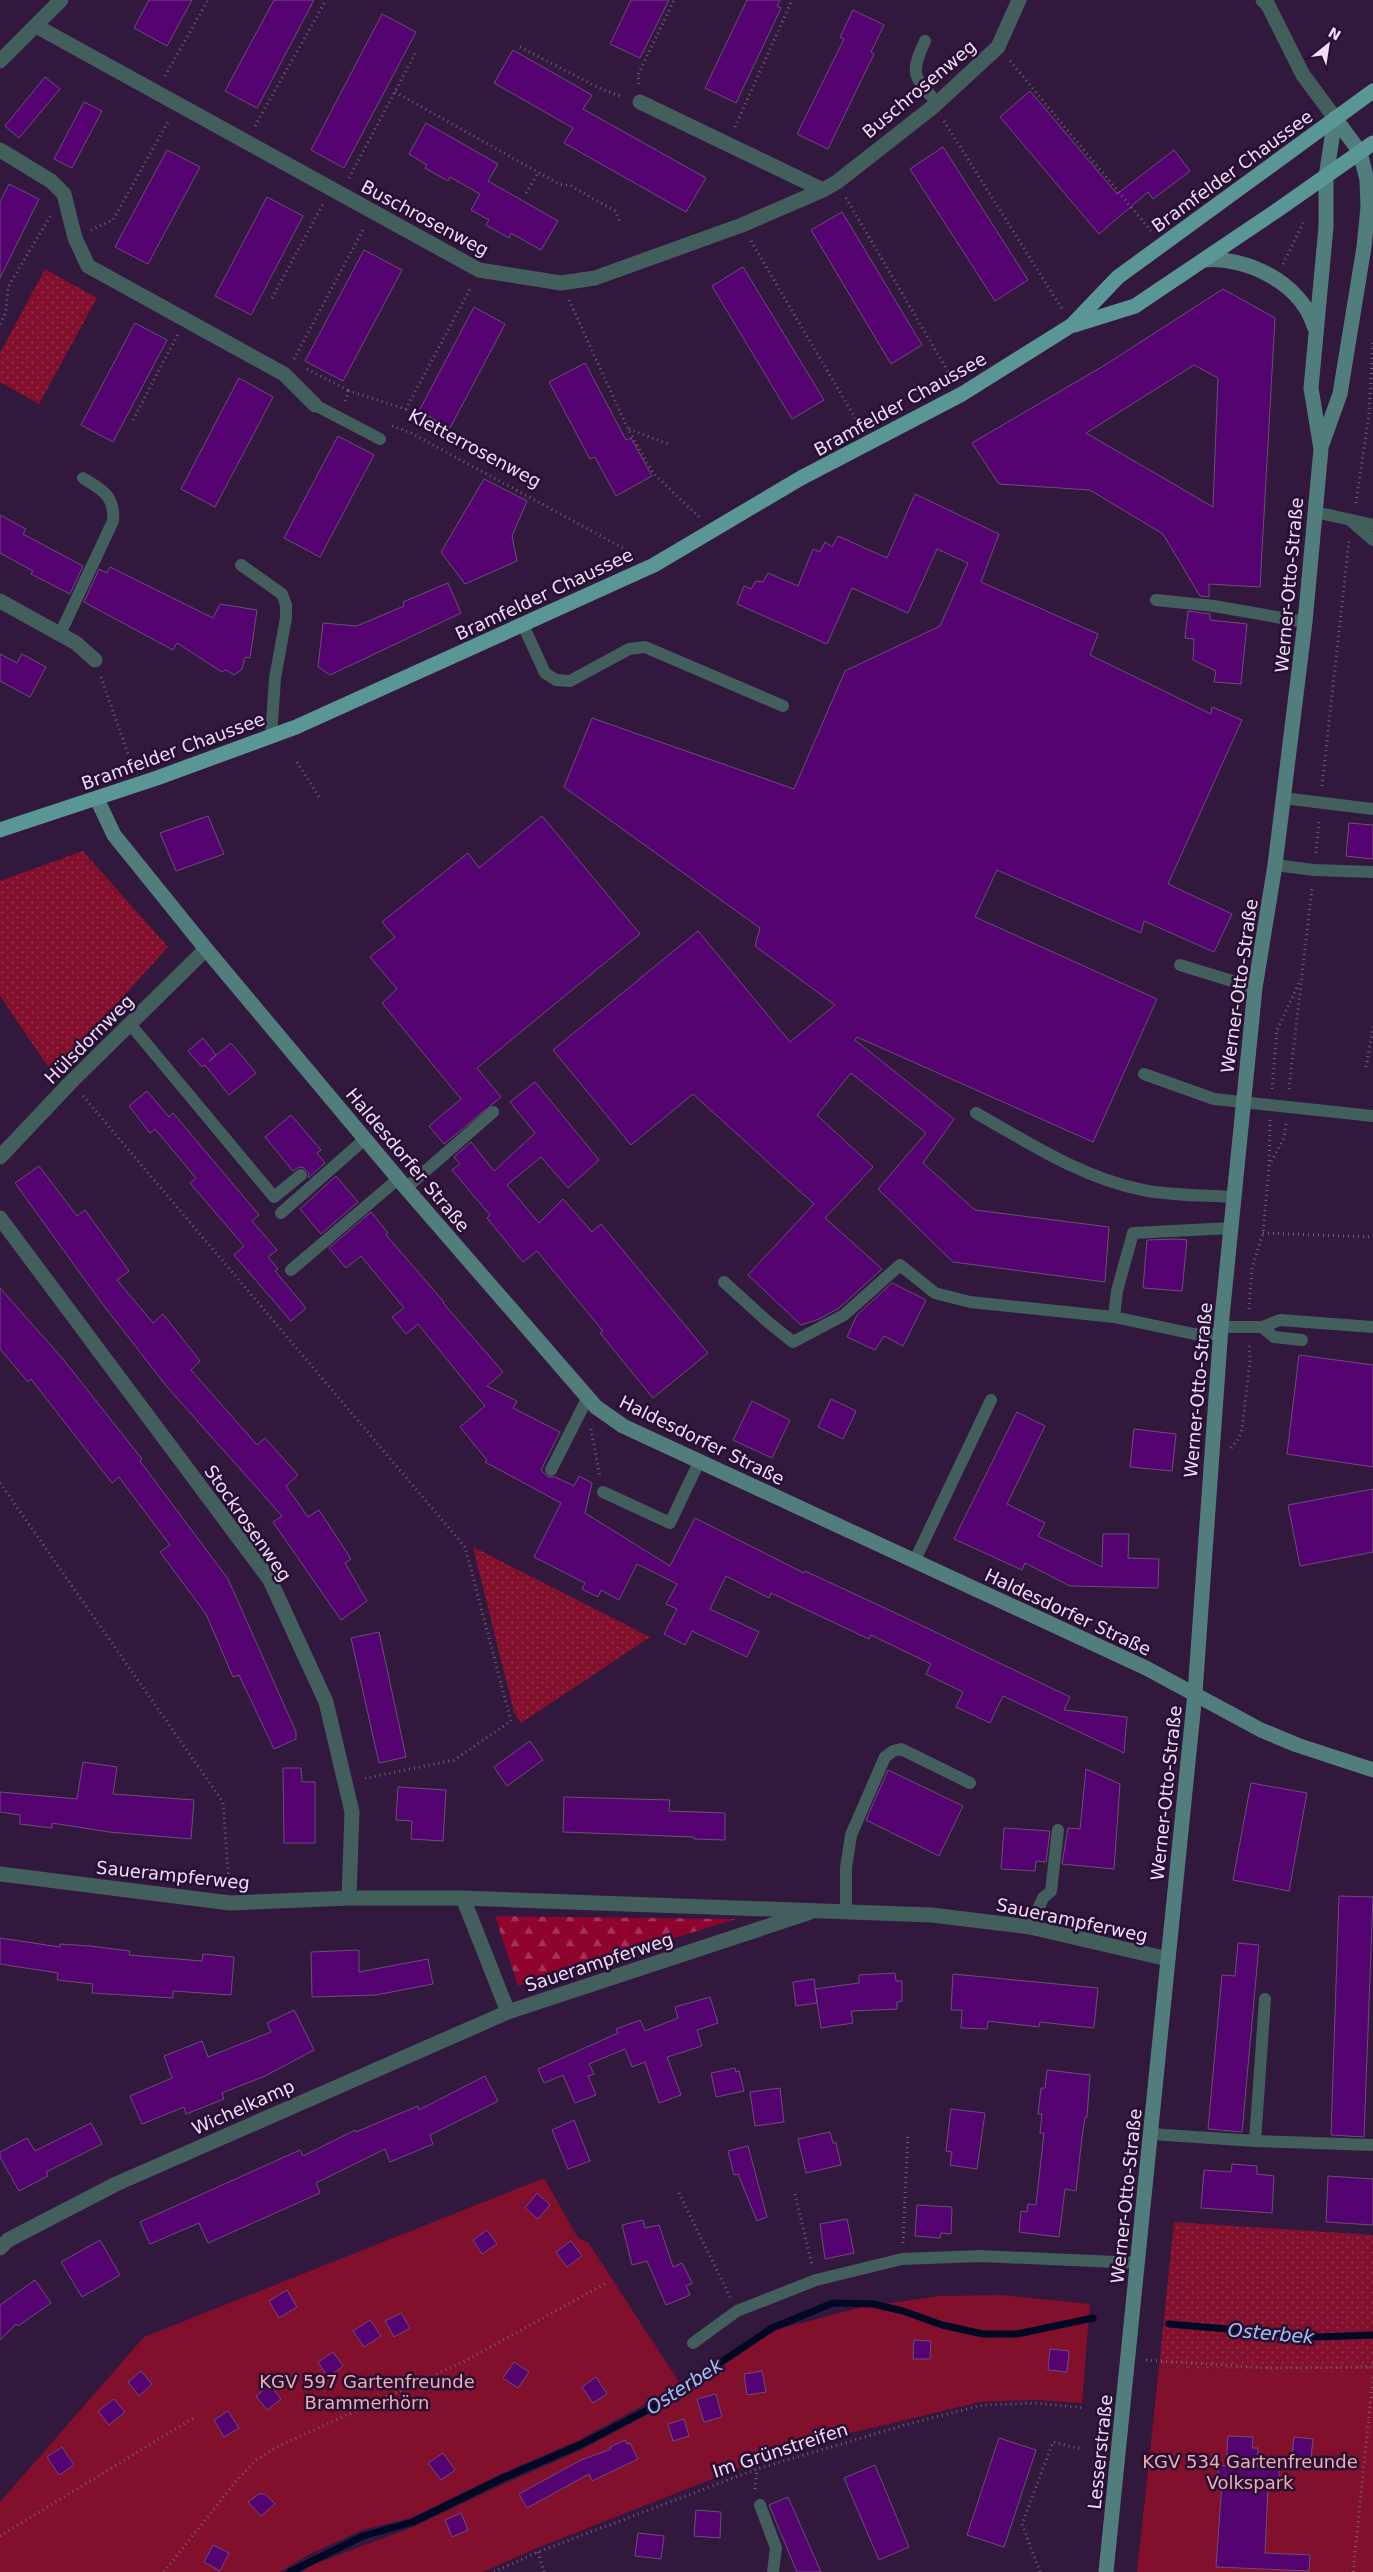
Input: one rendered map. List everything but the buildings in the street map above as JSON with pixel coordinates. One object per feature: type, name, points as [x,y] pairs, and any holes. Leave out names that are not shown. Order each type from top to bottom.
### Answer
[{"type":"main road","name":"Bramfelder Chaussee","points":[[0,830],[97,799],[271,737],[654,565],[801,478],[962,394],[1072,325],[1118,277],[1373,91]]},
{"type":"main road","name":"Werner-Otto-Straße","points":[[1130,2336],[1195,1693],[1221,1330],[1255,988],[1275,865],[1305,622],[1321,449],[1340,394],[1364,247],[1368,206],[1367,180],[1360,152],[1335,118]]},
{"type":"main road","name":"Werner-Otto-Straße","points":[[1321,449],[1310,388],[1326,227],[1326,177],[1335,118]]},
{"type":"main road","name":"Bramfelder Chaussee","points":[[1072,325],[1135,306],[1373,143]]},
{"type":"main road","points":[[1204,260],[1236,262],[1285,286],[1303,304],[1315,329]]},
{"type":"main road","name":"Haldesdorfer Straße","points":[[97,799],[114,836],[365,1139],[592,1402],[623,1426],[1195,1693],[1261,1730],[1297,1746],[1373,1770]]},
{"type":"main road","name":"Lesserstraße","points":[[1106,2572],[1130,2336]]},
{"type":"street","points":[[0,61],[61,0]]},
{"type":"street","name":"Buschrosenweg","points":[[36,26],[480,270],[561,284],[596,278],[742,226],[837,182],[936,105],[998,47],[1019,0]]},
{"type":"street","points":[[1263,0],[1268,5],[1303,75],[1335,118]]},
{"type":"street","points":[[640,102],[823,190]]},
{"type":"street","points":[[0,150],[51,181],[64,194],[75,238],[88,266],[284,374],[316,405]]},
{"type":"street","points":[[0,601],[76,643],[95,660]]},
{"type":"street","name":"Hülsdornweg","points":[[0,1157],[71,1082],[206,949]]},
{"type":"street","name":"Stockrosenweg","points":[[0,1218],[270,1580],[326,1702],[352,1812],[350,1898]]},
{"type":"street","name":"Sauerampferweg","points":[[0,1874],[230,1903],[350,1898],[464,1898],[932,1915],[1030,1927],[1168,1959]]},
{"type":"street","name":"Sauerampferweg","points":[[464,1898],[508,2012],[819,1910]]},
{"type":"street","name":"Wichelkamp","points":[[0,2248],[8,2240],[116,2184],[508,2012]]},
{"type":"lane","points":[[924,41],[914,66],[916,74],[936,105]]},
{"type":"lane","points":[[316,405],[380,439]]},
{"type":"lane","points":[[60,634],[113,521],[114,511],[107,493],[83,478]]},
{"type":"lane","points":[[1315,512],[1373,525]]},
{"type":"lane","points":[[1351,521],[1373,540]]},
{"type":"lane","points":[[241,566],[282,594],[286,605],[286,618],[275,678],[271,737]]},
{"type":"lane","points":[[1156,600],[1214,606],[1305,622]]},
{"type":"lane","points":[[523,625],[545,673],[556,680],[570,681],[629,649],[645,647],[783,706]]},
{"type":"lane","points":[[1283,798],[1373,809]]},
{"type":"lane","points":[[1275,865],[1314,870],[1373,872]]},
{"type":"lane","points":[[1180,964],[1255,988]]},
{"type":"lane","points":[[130,1024],[274,1197],[300,1175]]},
{"type":"lane","points":[[1144,1074],[1214,1099],[1270,1103],[1373,1116]]},
{"type":"lane","points":[[291,1270],[493,1112]]},
{"type":"lane","points":[[976,1112],[1052,1157],[1099,1177],[1143,1190],[1235,1197]]},
{"type":"lane","points":[[281,1213],[365,1139]]},
{"type":"lane","points":[[1114,1317],[1117,1291],[1133,1233],[1231,1228]]},
{"type":"lane","points":[[724,1282],[793,1342],[844,1315],[900,1265],[935,1293],[970,1302],[1114,1317],[1194,1334],[1262,1327],[1280,1320],[1373,1327]]},
{"type":"lane","points":[[1262,1327],[1274,1337],[1302,1340]]},
{"type":"lane","points":[[914,1562],[991,1400]]},
{"type":"lane","points":[[551,1470],[592,1402]]},
{"type":"lane","points":[[603,1492],[670,1523],[699,1462]]},
{"type":"lane","points":[[846,1911],[846,1868],[850,1835],[885,1757],[892,1751],[901,1749],[970,1783]]},
{"type":"lane","points":[[1030,1927],[1043,1898],[1051,1891],[1058,1830]]},
{"type":"lane","points":[[1255,2141],[1265,1999]]},
{"type":"lane","points":[[1151,2134],[1255,2141],[1373,2145]]},
{"type":"lane","points":[[693,2343],[737,2311],[816,2280],[902,2259],[980,2256],[1138,2263]]},
{"type":"lane","points":[[760,2505],[776,2548],[774,2572]]},
{"type":"path","points":[[156,92],[208,0]]},
{"type":"path","points":[[246,141],[326,0]]},
{"type":"path","points":[[520,46],[601,89],[640,102],[638,75],[674,0]]},
{"type":"path","points":[[728,144],[792,0]]},
{"type":"path","points":[[998,47],[1162,245]]},
{"type":"path","points":[[272,298],[395,92],[416,52]]},
{"type":"path","points":[[395,92],[538,173],[559,184],[571,186],[615,211],[620,222]]},
{"type":"path","points":[[75,238],[113,220],[177,104]]},
{"type":"path","points":[[936,105],[1072,325]]},
{"type":"path","points":[[526,193],[538,173]]},
{"type":"path","points":[[837,182],[962,394]]},
{"type":"path","points":[[0,324],[6,312],[8,287],[64,194]]},
{"type":"path","name":"Kletterrosenweg","points":[[373,212],[293,361],[349,391],[406,409],[480,270]]},
{"type":"path","points":[[1299,217],[1303,223],[1309,224]]},
{"type":"path","points":[[1280,271],[1303,223]]},
{"type":"path","points":[[742,226],[870,442]]},
{"type":"path","points":[[561,284],[628,429],[653,474],[712,530]]},
{"type":"path","points":[[133,420],[185,321]]},
{"type":"path","points":[[1269,1166],[1284,1138],[1351,521],[1368,414],[1373,341]]},
{"type":"path","points":[[342,406],[349,391]]},
{"type":"path","name":"Kletterrosenweg","points":[[385,423],[411,433],[654,565]]},
{"type":"path","points":[[628,429],[671,445]]},
{"type":"path","points":[[95,660],[138,784]]},
{"type":"path","points":[[297,762],[319,797]]},
{"type":"path","points":[[1210,1476],[1239,1438],[1244,1416],[1250,1360],[1249,1296],[1252,1268],[1264,1233],[1269,1166],[1270,1103],[1277,1030],[1300,980]]},
{"type":"path","points":[[1366,1067],[1373,1027]]},
{"type":"path","points":[[71,1082],[465,1547],[511,1722],[454,1760],[345,1783]]},
{"type":"path","points":[[1264,1233],[1373,1237]]},
{"type":"path","points":[[592,1402],[590,1425],[603,1492]]},
{"type":"path","points":[[0,1482],[223,1802],[230,1903]]},
{"type":"path","points":[[902,2259],[908,2133]]},
{"type":"path","points":[[679,2193],[737,2311]]},
{"type":"path","points":[[795,2194],[816,2280]]},
{"type":"path","points":[[164,2572],[237,2480],[256,2460],[277,2447],[467,2360],[608,2282]]},
{"type":"path","points":[[1128,2358],[1269,2368],[1373,2368]]},
{"type":"path","points":[[1353,2572],[1373,2376]]},
{"type":"path","name":"Im Grünstreifen","points":[[494,2572],[538,2552],[757,2469],[912,2423],[983,2405],[1035,2403],[1085,2408]]},
{"type":"path","points":[[0,2536],[195,2417]]},
{"type":"path","points":[[1040,2572],[1022,2524],[1053,2442],[1081,2449]]},
{"type":"path","points":[[538,2552],[544,2572]]},
{"type":"green space","points":[[45,269],[97,298],[39,404],[0,382],[0,353]]},
{"type":"green space","points":[[83,851],[168,947],[53,1074],[0,996],[0,881]]},
{"type":"green space","points":[[473,1547],[650,1637],[521,1723],[514,1712]]},
{"type":"green space","points":[[495,1916],[736,1919],[518,1986]]},
{"type":"green space","name":"KGV 597 Gartenfreunde Brammerhörn","points":[[544,2178],[578,2238],[588,2242],[681,2385],[577,2441],[503,2473],[411,2518],[362,2530],[306,2556],[280,2572],[0,2572],[0,2502],[144,2337]]},
{"type":"green space","points":[[1174,2222],[1373,2235],[1373,2372],[1269,2372],[1159,2367]]},
{"type":"green space","points":[[1000,2295],[1090,2304],[1082,2403],[1034,2400],[980,2402],[834,2437],[745,2466],[537,2548],[483,2572],[301,2572],[312,2565],[413,2527],[581,2450],[658,2409],[775,2330],[862,2307],[940,2296]]},
{"type":"green space","name":"KGV 534 Gartenfreunde Volkspark","points":[[1159,2367],[1269,2372],[1373,2372],[1373,2572],[1137,2572]]},
{"type":"waterway","name":"Osterbek","points":[[290,2572],[363,2536],[413,2522],[503,2478],[580,2445],[657,2405],[772,2328],[833,2303],[873,2304],[903,2311],[942,2325],[983,2334],[1017,2334],[1093,2318]]},
{"type":"waterway","name":"Osterbek","points":[[1169,2324],[1316,2337],[1373,2335]]}]
